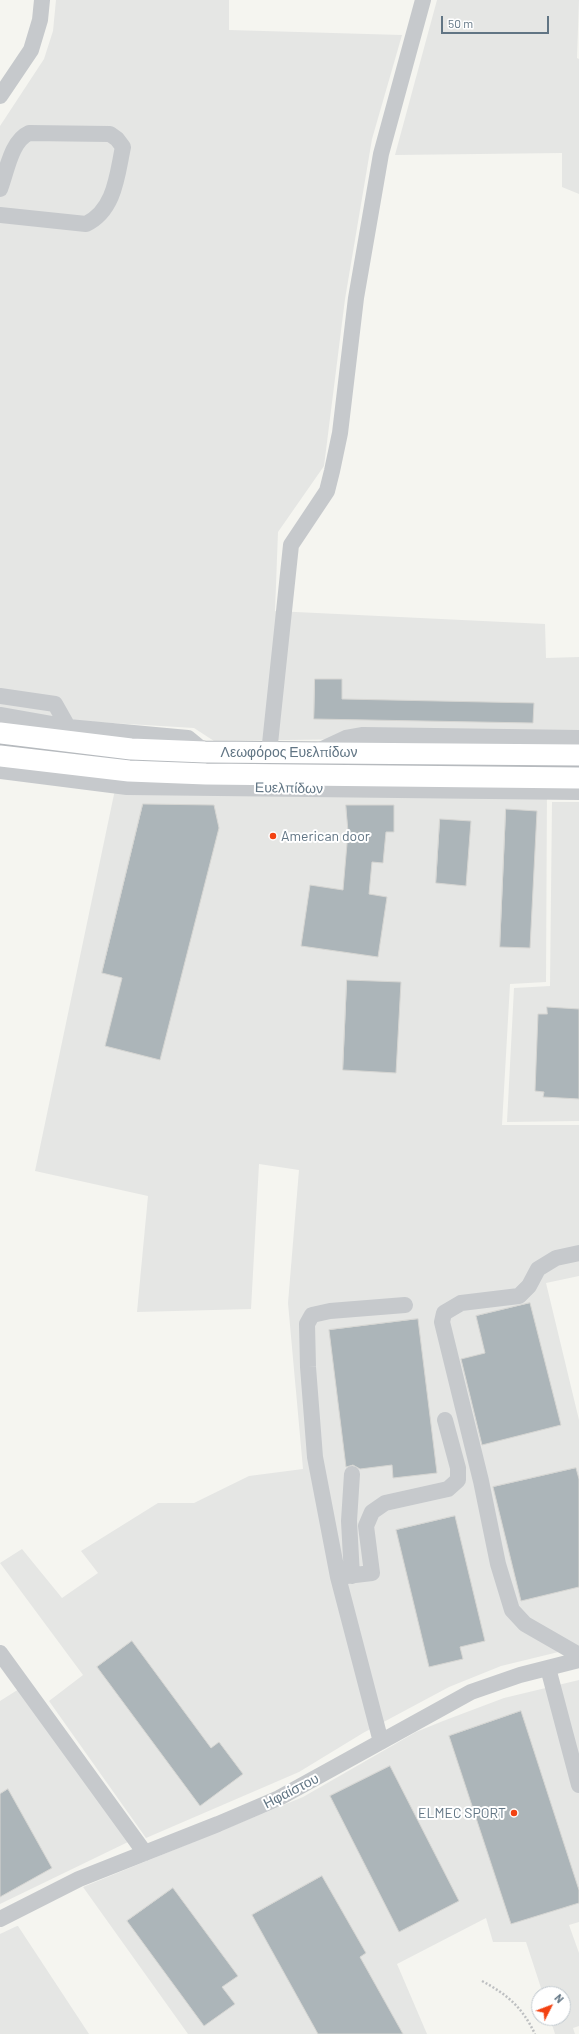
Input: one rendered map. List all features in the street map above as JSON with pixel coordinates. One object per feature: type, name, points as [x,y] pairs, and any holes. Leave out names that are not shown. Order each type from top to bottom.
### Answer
[{"type":"main road","name":"Λεωφόρος Ευελπίδων","points":[[12,729],[131,749],[269,753],[316,752],[579,755]]},
{"type":"main road","name":"Λεωφόρος Ευελπίδων","points":[[0,756],[128,779],[321,782],[579,778]]},
{"type":"street","points":[[0,96],[31,50],[40,20],[42,0]]},
{"type":"street","points":[[269,753],[291,545],[326,491],[332,471],[340,433],[356,298],[381,154],[423,0]]},
{"type":"street","points":[[0,189],[16,144],[22,136],[29,133],[110,134],[117,139],[123,147],[114,191],[99,216],[86,224],[0,215]]},
{"type":"street","points":[[0,696],[55,704],[68,727]]},
{"type":"street","points":[[0,715],[12,729],[68,727],[188,738],[205,752]]},
{"type":"street","points":[[316,752],[346,738],[363,735],[579,738]]},
{"type":"street","points":[[0,771],[128,779]]},
{"type":"street","name":"Ευελπίδων","points":[[321,782],[579,792]]},
{"type":"street","points":[[579,1253],[556,1258],[538,1270],[529,1286],[519,1296],[461,1303],[451,1307],[444,1313],[442,1322],[481,1481],[498,1564],[512,1610],[525,1624],[579,1654]]},
{"type":"street","points":[[381,1742],[345,1577],[316,1457],[308,1366],[307,1324],[312,1315],[330,1311],[405,1305]]},
{"type":"street","points":[[345,1577],[372,1574],[366,1526],[372,1512],[385,1503],[448,1489],[458,1480],[458,1468],[445,1420]]},
{"type":"street","points":[[345,1577],[352,1474]]},
{"type":"street","points":[[0,1653],[145,1853]]},
{"type":"street","name":"Ηφαίστου","points":[[0,1919],[79,1879],[218,1824],[279,1798],[455,1699],[471,1692],[579,1660]]},
{"type":"street","points":[[548,1668],[579,1785]]},
{"type":"path","points":[[482,1981],[498,1990],[521,2009],[535,2034]]},
{"type":"shaded area","points":[[56,0],[229,0],[229,30],[402,35],[372,139],[345,299],[324,466],[278,532],[275,611],[545,624],[546,658],[579,657],[579,736],[214,741],[194,728],[62,720],[0,711],[0,126],[44,59],[53,31]]},
{"type":"shaded area","points":[[437,0],[579,0],[577,58],[579,59],[579,194],[562,187],[562,153],[395,155]]},
{"type":"shaded area","points":[[117,780],[547,785],[546,982],[510,984],[502,1125],[579,1125],[579,1276],[546,1283],[579,1420],[579,1647],[501,1666],[449,1687],[363,1733],[299,1772],[146,1838],[49,1701],[83,1675],[0,1563],[22,1549],[62,1598],[98,1573],[81,1551],[158,1503],[194,1503],[249,1476],[303,1469],[288,1303],[299,1170],[259,1164],[251,1309],[137,1312],[148,1196],[35,1171]]},
{"type":"shaded area","points":[[552,802],[579,802],[579,1121],[507,1122],[514,988],[550,986]]},
{"type":"shaded area","points":[[579,1680],[579,1922],[569,1925],[579,1953],[579,2026],[573,2028],[575,2034],[555,2034],[552,2026],[571,2026],[571,1986],[540,1986],[526,1942],[493,1942],[486,1918],[397,1964],[427,2034],[188,2034],[83,1887],[303,1797],[416,1732],[504,1698]]},
{"type":"shaded area","points":[[19,1689],[128,1842],[0,1904],[0,1701]]},
{"type":"shaded area","points":[[17,1926],[89,2034],[0,2034],[0,1934]]},
{"type":"building","points":[[315,679],[342,679],[342,699],[534,703],[533,723],[314,719]]},
{"type":"building","points":[[143,804],[214,805],[219,828],[160,1060],[105,1046],[122,978],[102,973]]},
{"type":"building","points":[[346,805],[394,805],[394,832],[386,832],[383,863],[372,862],[369,894],[387,897],[378,957],[301,946],[310,885],[343,890],[348,832]]},
{"type":"building","points":[[506,809],[537,811],[530,948],[500,947]]},
{"type":"building","points":[[440,819],[471,821],[466,886],[436,883]]},
{"type":"building","points":[[347,980],[401,982],[396,1073],[343,1070]]},
{"type":"building","points":[[547,1007],[579,1009],[579,1099],[543,1097],[544,1092],[535,1091],[538,1014],[547,1014]]},
{"type":"building","points":[[530,1303],[561,1425],[482,1445],[461,1359],[485,1353],[476,1316]]},
{"type":"building","points":[[418,1319],[437,1473],[393,1478],[392,1465],[360,1469],[353,1465],[346,1467],[329,1330]]},
{"type":"building","points":[[576,1468],[579,1479],[579,1587],[521,1601],[493,1487]]},
{"type":"building","points":[[455,1516],[485,1641],[460,1647],[463,1659],[429,1667],[396,1530]]},
{"type":"building","points":[[132,1641],[211,1748],[219,1742],[243,1774],[200,1806],[97,1667]]},
{"type":"building","name":"ELMEC SPORT","points":[[521,1711],[579,1890],[579,1903],[511,1924],[449,1736]]},
{"type":"building","points":[[390,1766],[459,1901],[399,1932],[330,1796]]},
{"type":"building","points":[[8,1789],[52,1868],[0,1897],[0,1794]]},
{"type":"building","points":[[322,1876],[366,1953],[360,1957],[403,2034],[318,2034],[252,1915]]},
{"type":"building","points":[[173,1888],[238,1976],[222,1987],[235,2004],[204,2026],[127,1921]]},
{"type":"place","name":"American door","points":[[273,836]]},
{"type":"place","name":"ELMEC SPORT","points":[[514,1813]]}]
